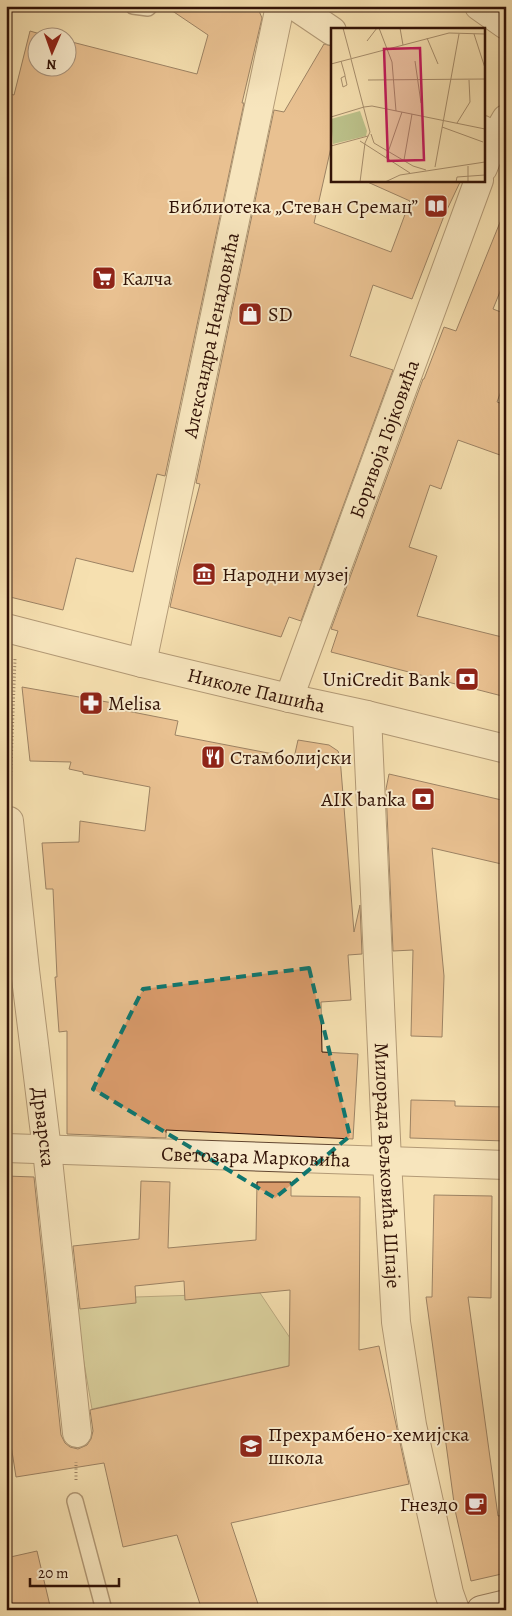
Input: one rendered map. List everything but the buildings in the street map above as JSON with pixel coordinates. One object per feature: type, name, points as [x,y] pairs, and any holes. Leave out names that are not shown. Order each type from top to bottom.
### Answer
[{"type":"street","name":"Александра Ненадовића","points":[[142,663],[280,6]]},
{"type":"street","points":[[295,6],[331,30]]},
{"type":"street","points":[[478,6],[506,25]]},
{"type":"street","points":[[484,166],[497,133]]},
{"type":"street","name":"Боривоја Гојковића","points":[[289,698],[479,181]]},
{"type":"street","name":"Николе Пашића","points":[[11,630],[506,749]]},
{"type":"street","name":"Милорада Вељковића Шпаје","points":[[367,715],[396,1322],[412,1425],[449,1593],[455,1610]]},
{"type":"street","name":"Дрварска","points":[[9,821],[77,1433]]},
{"type":"street","name":"Светозара Марковића","points":[[6,1148],[506,1165]]},
{"type":"street","points":[[480,1610],[506,1604]]},
{"type":"lane","points":[[133,6],[148,8],[150,6]]},
{"type":"lane","points":[[75,1501],[104,1610]]},
{"type":"path","points":[[9,821],[11,630]]},
{"type":"path","points":[[75,1501],[77,1433]]},
{"type":"highlighted area","points":[[309,968],[350,1136],[275,1198],[93,1089],[143,989]]},
{"type":"green space","points":[[260,1293],[306,1362],[92,1409],[73,1299]]},
{"type":"place","name":"Библиотека „Стеван Сремац”","points":[[436,206]]},
{"type":"place","name":"Калча","points":[[104,278]]},
{"type":"place","name":"SD","points":[[250,314]]},
{"type":"place","name":"Народни музеј","points":[[204,574]]},
{"type":"place","name":"UniCredit Bank","points":[[467,679]]},
{"type":"place","name":"Melisa","points":[[91,703]]},
{"type":"place","name":"Стамболијски","points":[[213,757]]},
{"type":"place","name":"AIK banka","points":[[423,799]]},
{"type":"place","name":"Прехрамбено-хемијска школа","points":[[251,1446]]},
{"type":"place","name":"Гнездо","points":[[476,1504]]}]
